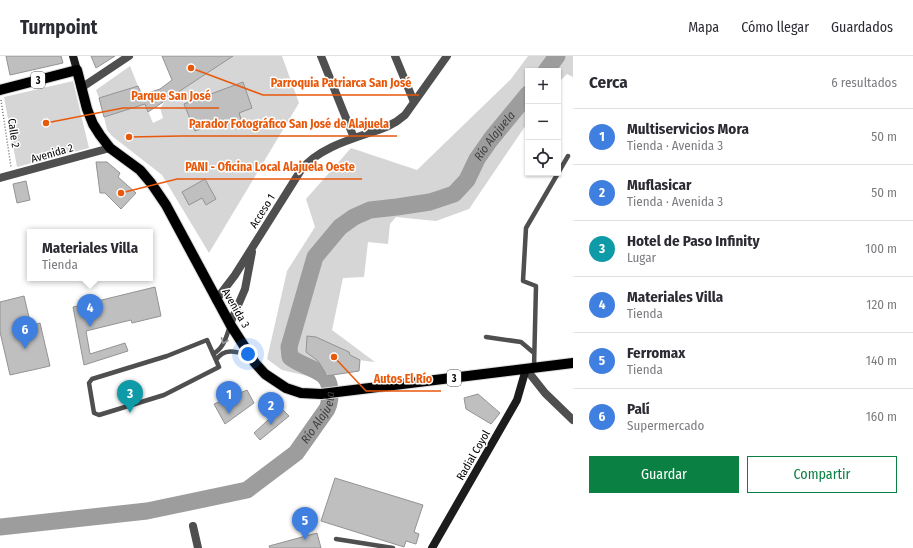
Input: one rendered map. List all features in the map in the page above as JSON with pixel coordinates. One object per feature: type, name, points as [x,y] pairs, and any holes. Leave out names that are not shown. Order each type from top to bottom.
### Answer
[{"type":"main road","name":"Avenida 3","points":[[77,70],[81,88],[93,124],[100,136],[110,148],[140,170],[151,183],[166,205],[216,300],[250,355],[265,374],[286,388],[301,393],[335,393],[573,363]]},
{"type":"main road","name":"3","points":[[0,90],[77,70]]},
{"type":"street","points":[[73,56],[77,70]]},
{"type":"street","points":[[81,88],[129,56]]},
{"type":"street","points":[[321,56],[354,138]]},
{"type":"street","points":[[395,56],[414,102]]},
{"type":"street","name":"Acceso 1","points":[[216,300],[235,275],[308,161],[316,154],[398,122],[405,115],[447,56]]},
{"type":"street","name":"Avenida 2","points":[[0,178],[110,148]]},
{"type":"street","name":"Acceso 1","points":[[230,324],[245,289],[254,245]]},
{"type":"street","points":[[530,369],[545,392],[573,420]]},
{"type":"street","name":"Radial Coyol","points":[[432,548],[517,400],[530,369]]},
{"type":"street","points":[[193,526],[198,548]]},
{"type":"lane","points":[[530,369],[534,353],[536,286],[523,281],[526,228],[568,156]]},
{"type":"lane","points":[[213,354],[221,349],[230,324]]},
{"type":"lane","points":[[486,337],[521,342],[534,353]]},
{"type":"lane","points":[[207,340],[213,354],[219,366],[164,395],[99,415],[94,413],[89,383],[92,379],[167,356],[207,340]]},
{"type":"lane","points":[[216,360],[227,351],[234,350],[250,355]]},
{"type":"lane","points":[[336,538],[393,548]]},
{"type":"path","name":"Calle 2","points":[[0,94],[12,175]]},
{"type":"shaded area","points":[[233,56],[282,56],[299,103],[209,253],[162,175],[112,136],[107,130],[104,117],[145,104],[153,123],[163,118],[160,108],[166,100]]},
{"type":"shaded area","points":[[528,56],[573,56],[573,77],[567,74],[561,80],[561,68],[525,68],[525,126],[469,209],[436,221],[396,217],[390,224],[388,244],[368,242],[364,277],[343,278],[332,330],[375,362],[357,359],[348,352],[316,337],[307,336],[306,352],[318,361],[333,382],[282,370],[267,359],[287,271],[315,227],[306,199],[351,148],[417,170],[511,79]]},
{"type":"shaded area","points":[[130,66],[138,86],[99,98],[96,90]]},
{"type":"shaded area","points":[[73,81],[89,148],[17,167],[4,97]]},
{"type":"building","points":[[6,56],[61,56],[63,63],[10,75]]},
{"type":"building","points":[[91,56],[115,56],[96,68]]},
{"type":"building","points":[[162,56],[233,56],[148,112],[145,104],[104,117],[99,98],[138,86],[142,95],[160,89],[172,80]]},
{"type":"building","points":[[243,82],[252,108],[239,113],[241,119],[219,128],[217,123],[195,131],[184,104]]},
{"type":"building","points":[[96,162],[107,162],[120,173],[118,177],[136,193],[121,209],[105,193],[100,193]]},
{"type":"building","points":[[205,179],[216,199],[206,205],[202,198],[189,205],[182,192]]},
{"type":"building","points":[[26,181],[30,200],[17,203],[13,184]]},
{"type":"building","points":[[155,287],[161,316],[132,323],[131,320],[86,331],[90,354],[125,343],[128,351],[84,365],[73,307]]},
{"type":"building","points":[[24,296],[31,326],[40,323],[50,366],[10,375],[0,332],[0,302]]},
{"type":"building","points":[[307,336],[316,337],[349,352],[350,355],[360,360],[359,371],[326,376],[318,361],[306,352]]},
{"type":"building","points":[[247,390],[254,403],[225,424],[214,404]]},
{"type":"building","points":[[478,394],[500,413],[491,424],[466,409],[464,398]]},
{"type":"building","points":[[281,408],[289,416],[260,440],[254,433]]},
{"type":"building","points":[[335,478],[423,505],[414,532],[419,534],[416,544],[406,541],[404,547],[321,521]]},
{"type":"building","points":[[317,533],[321,548],[270,548],[269,546]]},
{"type":"waterway","name":"Río Alajuela","points":[[548,68],[557,56]]},
{"type":"waterway","name":"Río Alajuela","points":[[0,527],[147,511],[247,490],[296,453],[327,409],[330,400],[329,383],[321,373],[290,357],[289,347],[315,257],[340,227],[354,217],[370,210],[430,202],[454,194],[467,180],[477,159],[491,139],[525,98]]},
{"type":"place","name":"Parroquia Patriarca San José","points":[[191,68]]},
{"type":"place","name":"Parque San José","points":[[46,123]]},
{"type":"place","name":"Parador Fotográfico San José de Alajuela","points":[[129,137]]},
{"type":"place","name":"PANI - Oficina Local Alajuela Oeste","points":[[121,193]]},
{"type":"place","name":"Materiales Villa","points":[[90,327]]},
{"type":"place","name":"Palí","points":[[25,349]]},
{"type":"place","name":"Autos El Río","points":[[334,357]]},
{"type":"place","name":"Hotel de Paso Infinity","points":[[130,413]]},
{"type":"place","name":"Multiservicios Mora","points":[[229,414]]},
{"type":"place","name":"Muflasicar","points":[[271,425]]},
{"type":"place","name":"Ferromax","points":[[305,540]]}]
